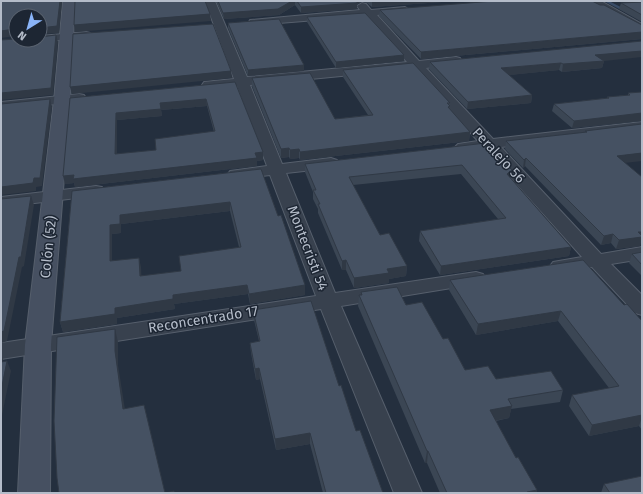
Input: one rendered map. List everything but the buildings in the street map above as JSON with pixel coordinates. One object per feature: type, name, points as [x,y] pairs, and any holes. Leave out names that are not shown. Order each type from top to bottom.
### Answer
[{"type":"main road","name":"Colón (52)","points":[[34,493],[38,345],[62,100],[69,1]]},
{"type":"street","name":"Montecristi 54","points":[[210,1],[226,24],[241,82],[328,300],[408,493]]},
{"type":"street","name":"Peralejo 56","points":[[356,1],[642,308]]},
{"type":"street","points":[[593,1],[642,28]]},
{"type":"street","points":[[226,24],[413,9]]},
{"type":"street","points":[[48,38],[94,35]]},
{"type":"street","points":[[194,87],[471,60]]},
{"type":"street","points":[[1,106],[94,97]]},
{"type":"street","points":[[450,149],[642,126]]},
{"type":"street","points":[[223,176],[347,161]]},
{"type":"street","points":[[1,202],[108,189]]},
{"type":"street","points":[[541,268],[642,253]]},
{"type":"street","name":"Reconcentrado 17","points":[[1,351],[494,275]]},
{"type":"waterway","points":[[606,1],[642,20]]}]
